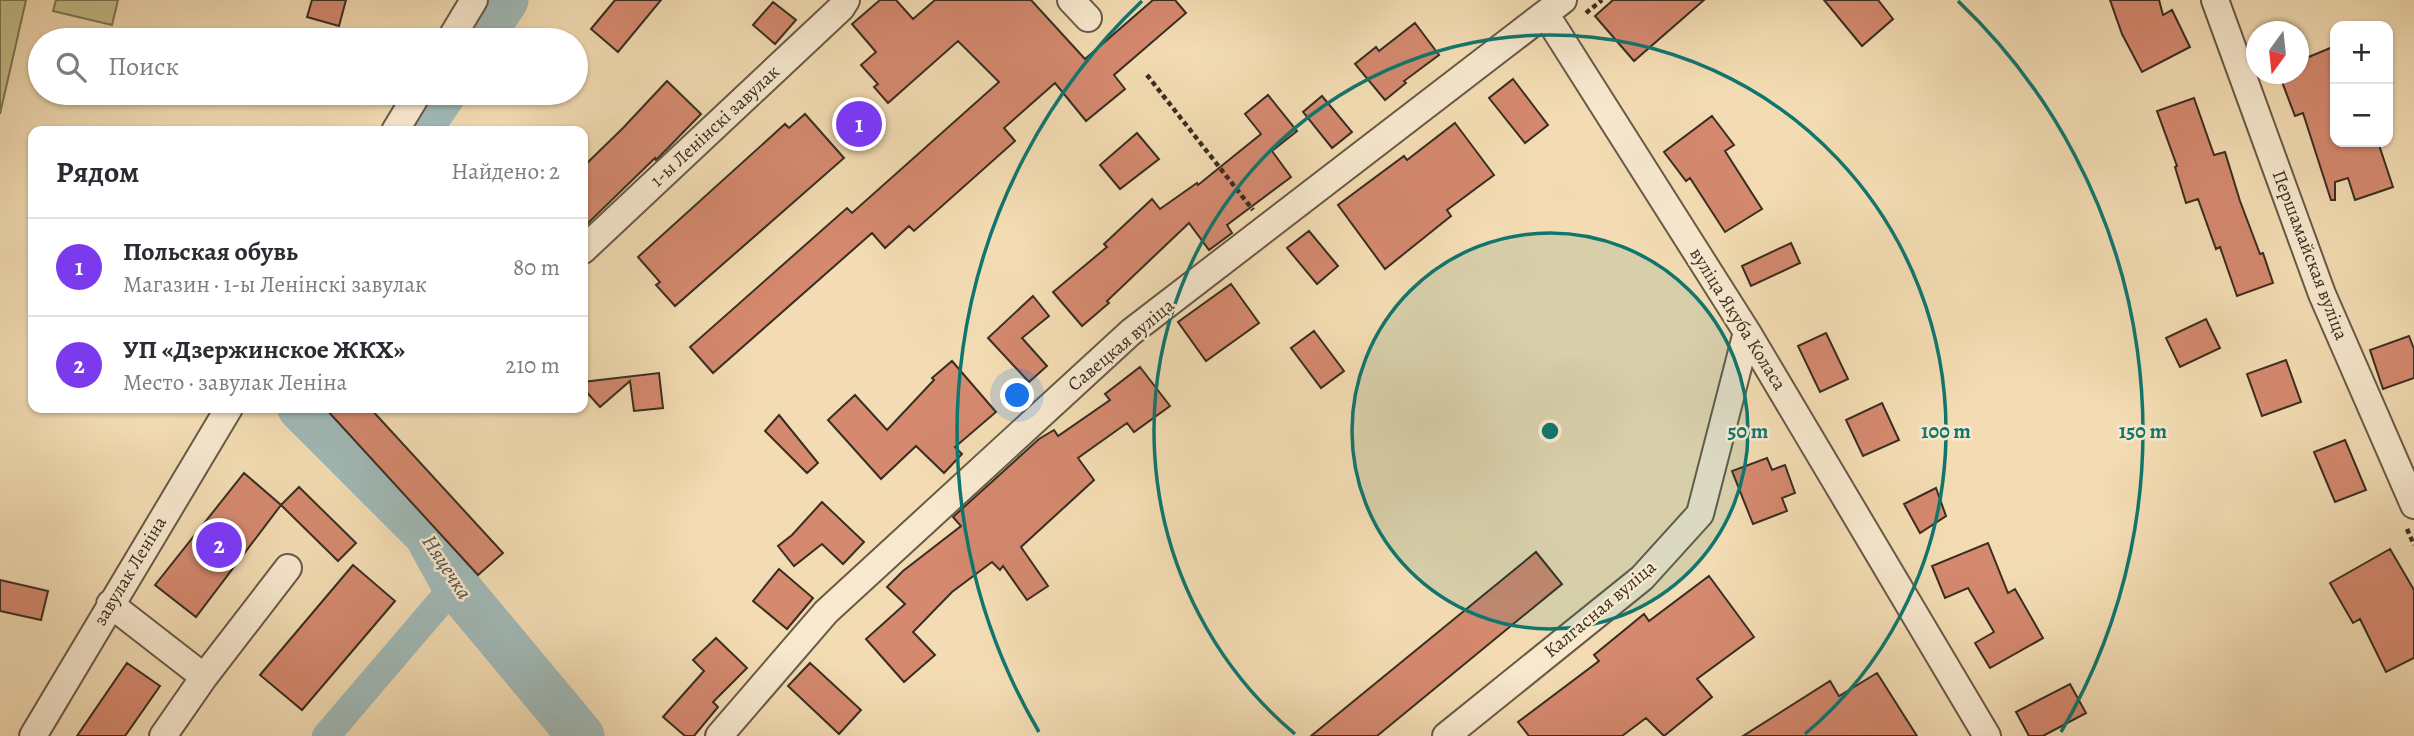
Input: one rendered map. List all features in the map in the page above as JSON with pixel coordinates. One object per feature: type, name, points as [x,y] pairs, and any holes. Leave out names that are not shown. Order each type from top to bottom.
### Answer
[{"type":"street","points":[[457,28],[474,0]]},
{"type":"street","name":"1-ы Ленінскі завулак","points":[[588,245],[841,8],[846,0]]},
{"type":"street","name":"Першамайская вуліца","points":[[2215,0],[2322,294],[2414,505]]},
{"type":"street","name":"вуліца Якуба Коласа","points":[[1555,8],[1987,736]]},
{"type":"street","name":"Савецкая вуліца","points":[[719,736],[826,612],[1130,332],[1555,8]]},
{"type":"street","points":[[398,126],[411,105]]},
{"type":"street","name":"Калгасная вуліца","points":[[1446,736],[1642,578],[1700,514],[1747,332]]},
{"type":"street","name":"завулак Леніна","points":[[33,736],[226,413]]},
{"type":"street","points":[[163,736],[204,677],[288,568]]},
{"type":"street","points":[[110,604],[204,677]]},
{"type":"path","points":[[1147,75],[1256,214]]},
{"type":"shaded area","points":[[0,0],[26,0],[0,114]]},
{"type":"shaded area","points":[[56,0],[118,0],[112,25],[53,11]]},
{"type":"building","points":[[312,0],[346,0],[339,26],[307,17]]},
{"type":"building","points":[[615,0],[661,0],[618,52],[591,29]]},
{"type":"building","points":[[880,0],[896,0],[913,19],[935,0],[1031,0],[1085,59],[1153,0],[1175,0],[1186,13],[1114,75],[1125,89],[1086,121],[1055,83],[1004,128],[1015,141],[914,231],[909,226],[885,248],[872,233],[713,373],[690,347],[847,208],[852,213],[999,82],[958,41],[888,103],[874,87],[878,84],[861,65],[876,52],[852,24]]},
{"type":"building","points":[[1613,0],[1704,0],[1634,61],[1595,16]]},
{"type":"building","points":[[1824,0],[1878,0],[1893,19],[1862,46]]},
{"type":"building","points":[[2110,0],[2159,0],[2163,15],[2172,10],[2190,47],[2142,72],[2122,34]]},
{"type":"building","points":[[773,2],[796,20],[775,44],[753,25]]},
{"type":"building","points":[[1415,23],[1439,55],[1404,81],[1406,83],[1385,100],[1355,64],[1376,47],[1379,51]]},
{"type":"building","points":[[2330,48],[2330,147],[2380,147],[2393,187],[2355,200],[2348,178],[2335,182],[2335,200],[2331,200],[2303,113],[2295,116],[2283,84],[2309,84],[2309,57]]},
{"type":"building","points":[[1513,79],[1548,125],[1525,143],[1489,98]]},
{"type":"building","points":[[667,81],[701,114],[588,223],[588,162]]},
{"type":"building","points":[[1268,95],[1297,131],[1272,151],[1291,177],[1227,225],[1232,233],[1209,250],[1189,223],[1107,301],[1109,303],[1082,326],[1053,292],[1107,247],[1104,244],[1152,199],[1160,209],[1197,183],[1198,185],[1261,134],[1245,114]]},
{"type":"building","points":[[1322,96],[1352,132],[1332,148],[1303,112]]},
{"type":"building","points":[[2194,98],[2214,155],[2225,152],[2240,201],[2273,283],[2237,296],[2220,247],[2216,249],[2198,199],[2186,203],[2175,167],[2177,166],[2157,111]]},
{"type":"building","points":[[805,114],[844,158],[675,306],[656,285],[660,282],[638,257],[785,124],[789,128]]},
{"type":"building","points":[[1712,116],[1734,145],[1725,151],[1762,209],[1725,232],[1690,178],[1686,181],[1664,152]]},
{"type":"building","points":[[1455,123],[1494,175],[1447,210],[1451,216],[1385,269],[1338,205],[1404,156],[1407,160]]},
{"type":"building","points":[[1137,133],[1159,159],[1120,189],[1100,165]]},
{"type":"building","points":[[1309,231],[1338,266],[1317,284],[1287,248]]},
{"type":"building","points":[[1791,243],[1800,263],[1751,286],[1742,266]]},
{"type":"building","points":[[1231,284],[1259,323],[1206,361],[1178,322]]},
{"type":"building","points":[[1033,296],[1049,316],[1022,338],[1047,366],[1029,382],[988,338]]},
{"type":"building","points":[[2206,319],[2220,348],[2180,367],[2166,338]]},
{"type":"building","points":[[1314,331],[1344,371],[1321,388],[1291,348]]},
{"type":"building","points":[[1826,333],[1848,379],[1820,392],[1798,346]]},
{"type":"building","points":[[2409,336],[2414,349],[2414,378],[2383,389],[2370,350]]},
{"type":"building","points":[[2286,360],[2301,402],[2262,416],[2247,374]]},
{"type":"building","points":[[952,361],[996,412],[955,447],[962,454],[944,473],[916,446],[881,479],[828,420],[855,395],[887,430],[934,380],[932,378]]},
{"type":"building","points":[[1140,367],[1170,406],[1134,432],[1127,423],[1078,458],[1094,480],[1021,547],[1048,586],[1027,600],[1003,566],[1000,570],[992,562],[952,592],[913,632],[935,655],[904,682],[866,639],[905,604],[887,587],[903,571],[961,526],[953,517],[1039,439],[1054,430],[1058,436],[1110,400],[1105,394]]},
{"type":"building","points":[[659,373],[663,408],[634,411],[630,381],[600,407],[588,394],[588,381]]},
{"type":"building","points":[[1882,403],[1899,440],[1863,456],[1846,420]]},
{"type":"building","points":[[330,413],[375,413],[503,553],[478,575]]},
{"type":"building","points":[[779,415],[818,463],[807,473],[765,431]]},
{"type":"building","points":[[2345,440],[2366,490],[2335,502],[2314,452]]},
{"type":"building","points":[[1767,458],[1772,470],[1785,465],[1795,493],[1782,498],[1787,511],[1753,524],[1732,471]]},
{"type":"building","points":[[244,473],[281,505],[196,617],[155,585]]},
{"type":"building","points":[[299,487],[356,543],[338,561],[281,505]]},
{"type":"building","points":[[1936,488],[1946,516],[1920,533],[1904,504]]},
{"type":"building","points":[[822,502],[864,542],[843,564],[822,544],[794,566],[778,546],[792,535]]},
{"type":"building","points":[[1988,543],[2008,593],[2015,589],[2043,638],[1990,668],[1975,643],[1994,632],[1968,588],[1945,598],[1932,566]]},
{"type":"building","points":[[2390,549],[2414,590],[2414,658],[2386,672],[2360,619],[2353,623],[2330,583]]},
{"type":"building","points":[[1536,552],[1562,584],[1377,736],[1311,736]]},
{"type":"building","points":[[353,565],[395,601],[302,710],[260,675]]},
{"type":"building","points":[[779,569],[813,598],[787,629],[753,601]]},
{"type":"building","points":[[1709,576],[1754,637],[1697,679],[1712,697],[1664,736],[1646,718],[1622,736],[1529,736],[1518,722],[1599,661],[1594,655],[1644,614],[1649,621]]},
{"type":"building","points":[[0,580],[48,591],[41,620],[0,611]]},
{"type":"building","points":[[716,638],[747,668],[713,702],[718,707],[694,736],[685,736],[663,717],[704,671],[693,660]]},
{"type":"building","points":[[127,663],[160,686],[125,736],[77,736]]},
{"type":"building","points":[[810,663],[861,710],[839,734],[788,686]]},
{"type":"building","points":[[1877,673],[1917,736],[1743,736],[1830,681],[1839,696]]},
{"type":"building","points":[[2070,684],[2086,713],[2043,736],[2029,736],[2016,712]]},
{"type":"waterway","name":"Няцечка","points":[[486,28],[505,0]]},
{"type":"waterway","name":"Няцечка","points":[[420,126],[435,105]]},
{"type":"waterway","name":"Няцечка","points":[[306,413],[427,534],[455,585],[581,736]]},
{"type":"waterway","points":[[326,736],[455,585]]},
{"type":"place","name":"Польская обувь","points":[[859,124]]},
{"type":"place","name":"УП «Дзержинское ЖКХ»","points":[[219,545]]}]
